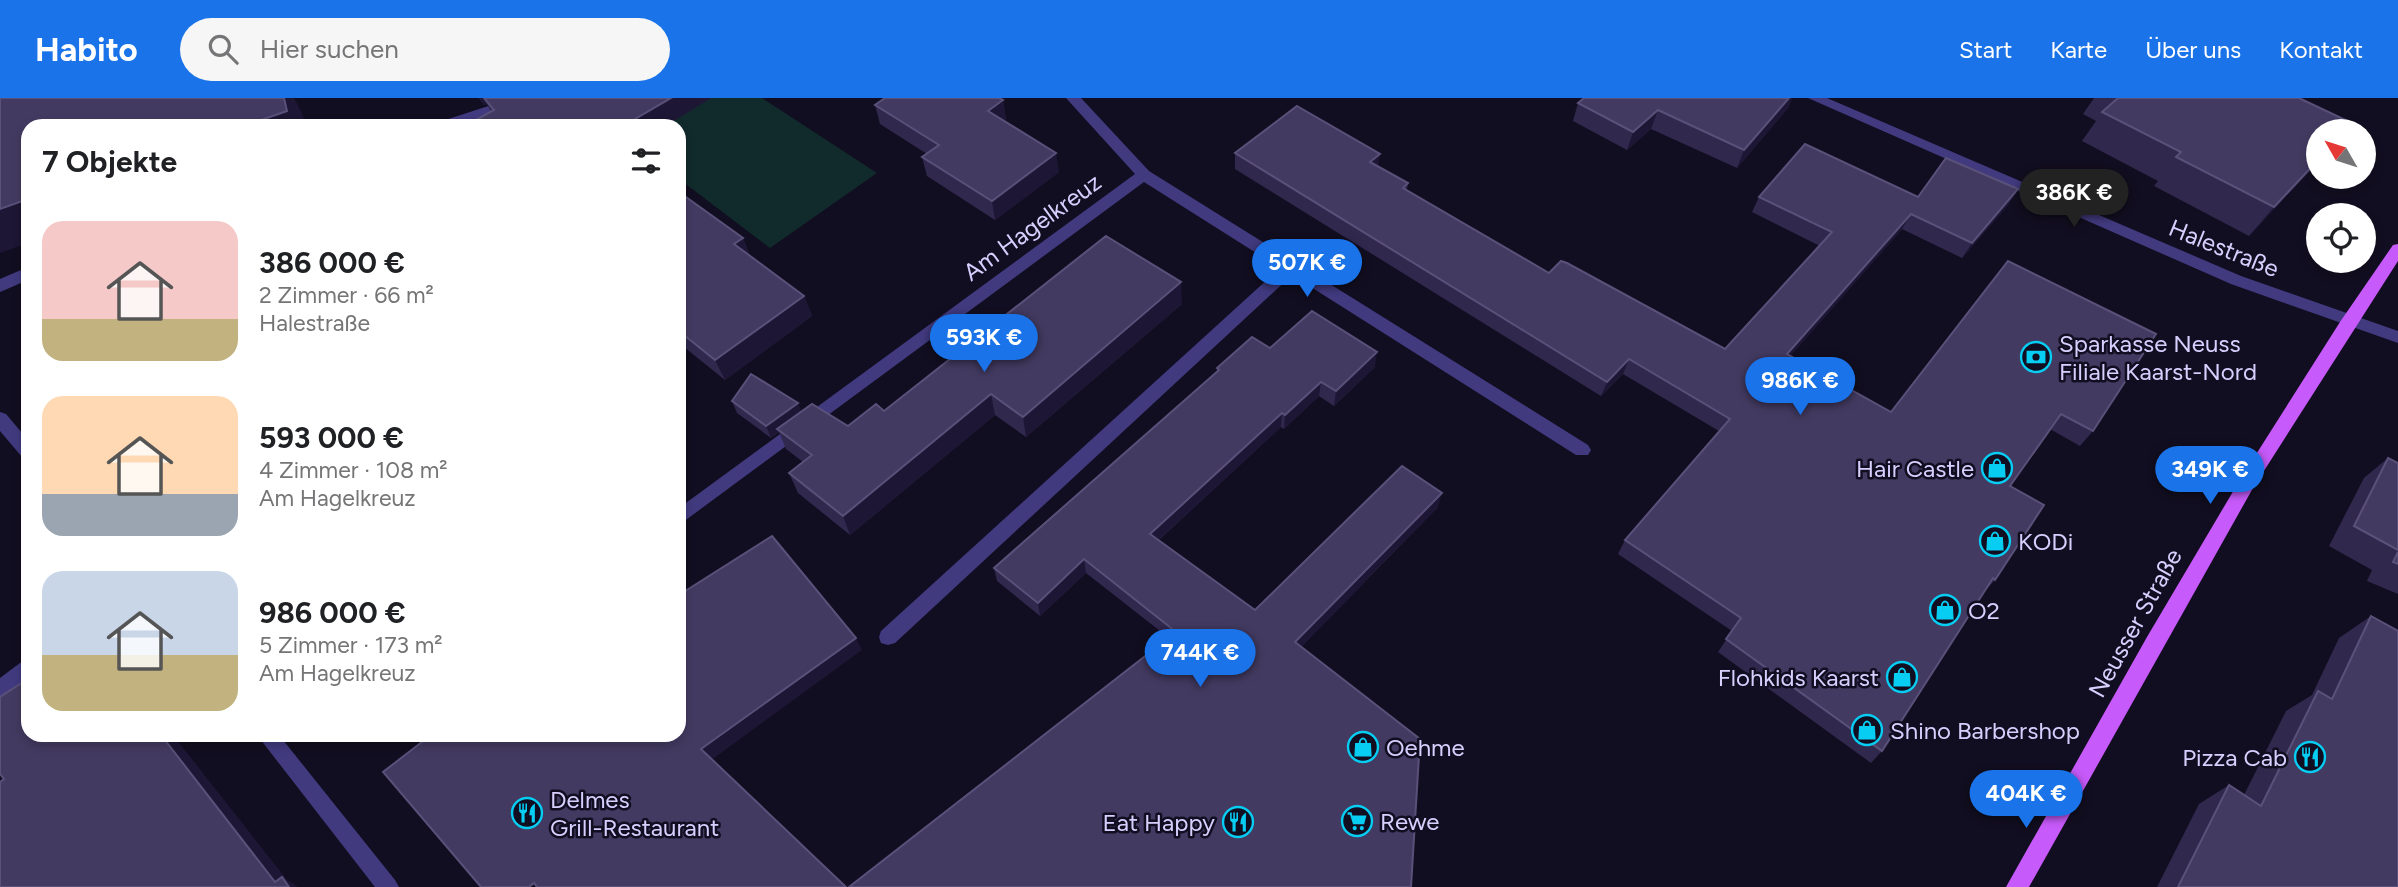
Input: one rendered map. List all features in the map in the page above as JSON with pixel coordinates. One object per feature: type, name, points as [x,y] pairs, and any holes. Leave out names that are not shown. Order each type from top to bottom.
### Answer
[{"type":"main road","name":"Neusser Straße","points":[[2017,887],[2204,554],[2348,320],[2398,249]]},
{"type":"street","points":[[463,119],[528,98]]},
{"type":"street","name":"Am Hagelkreuz","points":[[1073,98],[1144,175],[1582,450]]},
{"type":"street","name":"Halestraße","points":[[1815,98],[2236,279],[2398,337]]},
{"type":"street","name":"Am Hagelkreuz","points":[[686,513],[1144,175]]},
{"type":"street","points":[[888,637],[1290,268]]},
{"type":"street","points":[[0,286],[21,276]]},
{"type":"street","points":[[0,419],[21,444]]},
{"type":"street","points":[[0,690],[21,672]]},
{"type":"street","points":[[273,742],[388,887]]},
{"type":"green space","points":[[711,98],[762,98],[877,173],[770,248],[686,184],[686,119],[676,119]]},
{"type":"building","points":[[0,98],[284,98],[287,111],[264,119],[21,119],[21,202],[0,209]]},
{"type":"building","points":[[484,98],[671,98],[635,119],[478,119],[494,110]]},
{"type":"building","points":[[885,98],[999,98],[1003,100],[988,111],[1056,153],[992,201],[922,157],[939,145],[875,105]]},
{"type":"building","points":[[1584,98],[1789,98],[1744,150],[1658,110],[1633,132],[1578,103]]},
{"type":"building","points":[[2118,98],[2299,98],[2344,119],[2306,119],[2306,173],[2274,207],[2176,157],[2181,152],[2102,112]]},
{"type":"building","points":[[1297,106],[1380,154],[1370,162],[1408,183],[1403,188],[1549,273],[1561,261],[1567,263],[1725,349],[1832,232],[1759,197],[1805,144],[1918,197],[1946,158],[2018,189],[1972,243],[1911,214],[1787,354],[1891,412],[2008,261],[2156,334],[2093,431],[2061,414],[2010,486],[2044,505],[1995,580],[1993,578],[1882,751],[1726,639],[1741,618],[1625,540],[1730,419],[1629,359],[1607,382],[1235,153]]},
{"type":"building","points":[[686,197],[743,238],[734,244],[804,296],[715,360],[686,337]]},
{"type":"building","points":[[1106,236],[1181,282],[1023,417],[991,394],[843,516],[789,473],[812,455],[777,429],[812,404],[848,426],[876,404],[884,411]]},
{"type":"building","points":[[1312,311],[1377,352],[1336,391],[1321,382],[1285,415],[1282,413],[1150,534],[1255,610],[1402,466],[1442,493],[1295,642],[1420,739],[1411,887],[849,887],[1176,632],[1084,559],[1038,603],[994,568],[1219,370],[1217,368],[1252,337],[1270,348]]},
{"type":"building","points":[[751,374],[798,403],[766,426],[732,401]]},
{"type":"building","points":[[2388,458],[2398,463],[2398,550],[2354,526]]},
{"type":"building","points":[[772,536],[856,638],[701,749],[846,887],[537,887],[534,883],[529,887],[481,887],[383,772],[422,742],[686,742],[686,591]]},
{"type":"building","points":[[2371,616],[2398,631],[2398,887],[2178,887],[2229,785],[2261,806],[2318,691],[2332,699]]},
{"type":"building","points":[[21,684],[21,742],[166,742],[275,882],[282,877],[289,887],[0,887],[0,782],[4,779],[0,774],[0,697]]},
{"type":"place","name":"Sparkasse Neuss Filiale Kaarst-Nord","points":[[2036,357]]},
{"type":"place","name":"Hair Castle","points":[[1997,468]]},
{"type":"place","name":"KODi","points":[[1995,541]]},
{"type":"place","name":"O2","points":[[1945,610]]},
{"type":"place","name":"Flohkids Kaarst","points":[[1902,677]]},
{"type":"place","name":"Shino Barbershop","points":[[1867,730]]},
{"type":"place","name":"Oehme","points":[[1363,747]]},
{"type":"place","name":"Pizza Cab","points":[[2310,757]]},
{"type":"place","name":"Delmes Grill-Restaurant","points":[[527,813]]},
{"type":"place","name":"Rewe","points":[[1357,821]]},
{"type":"place","name":"Eat Happy","points":[[1238,822]]}]
